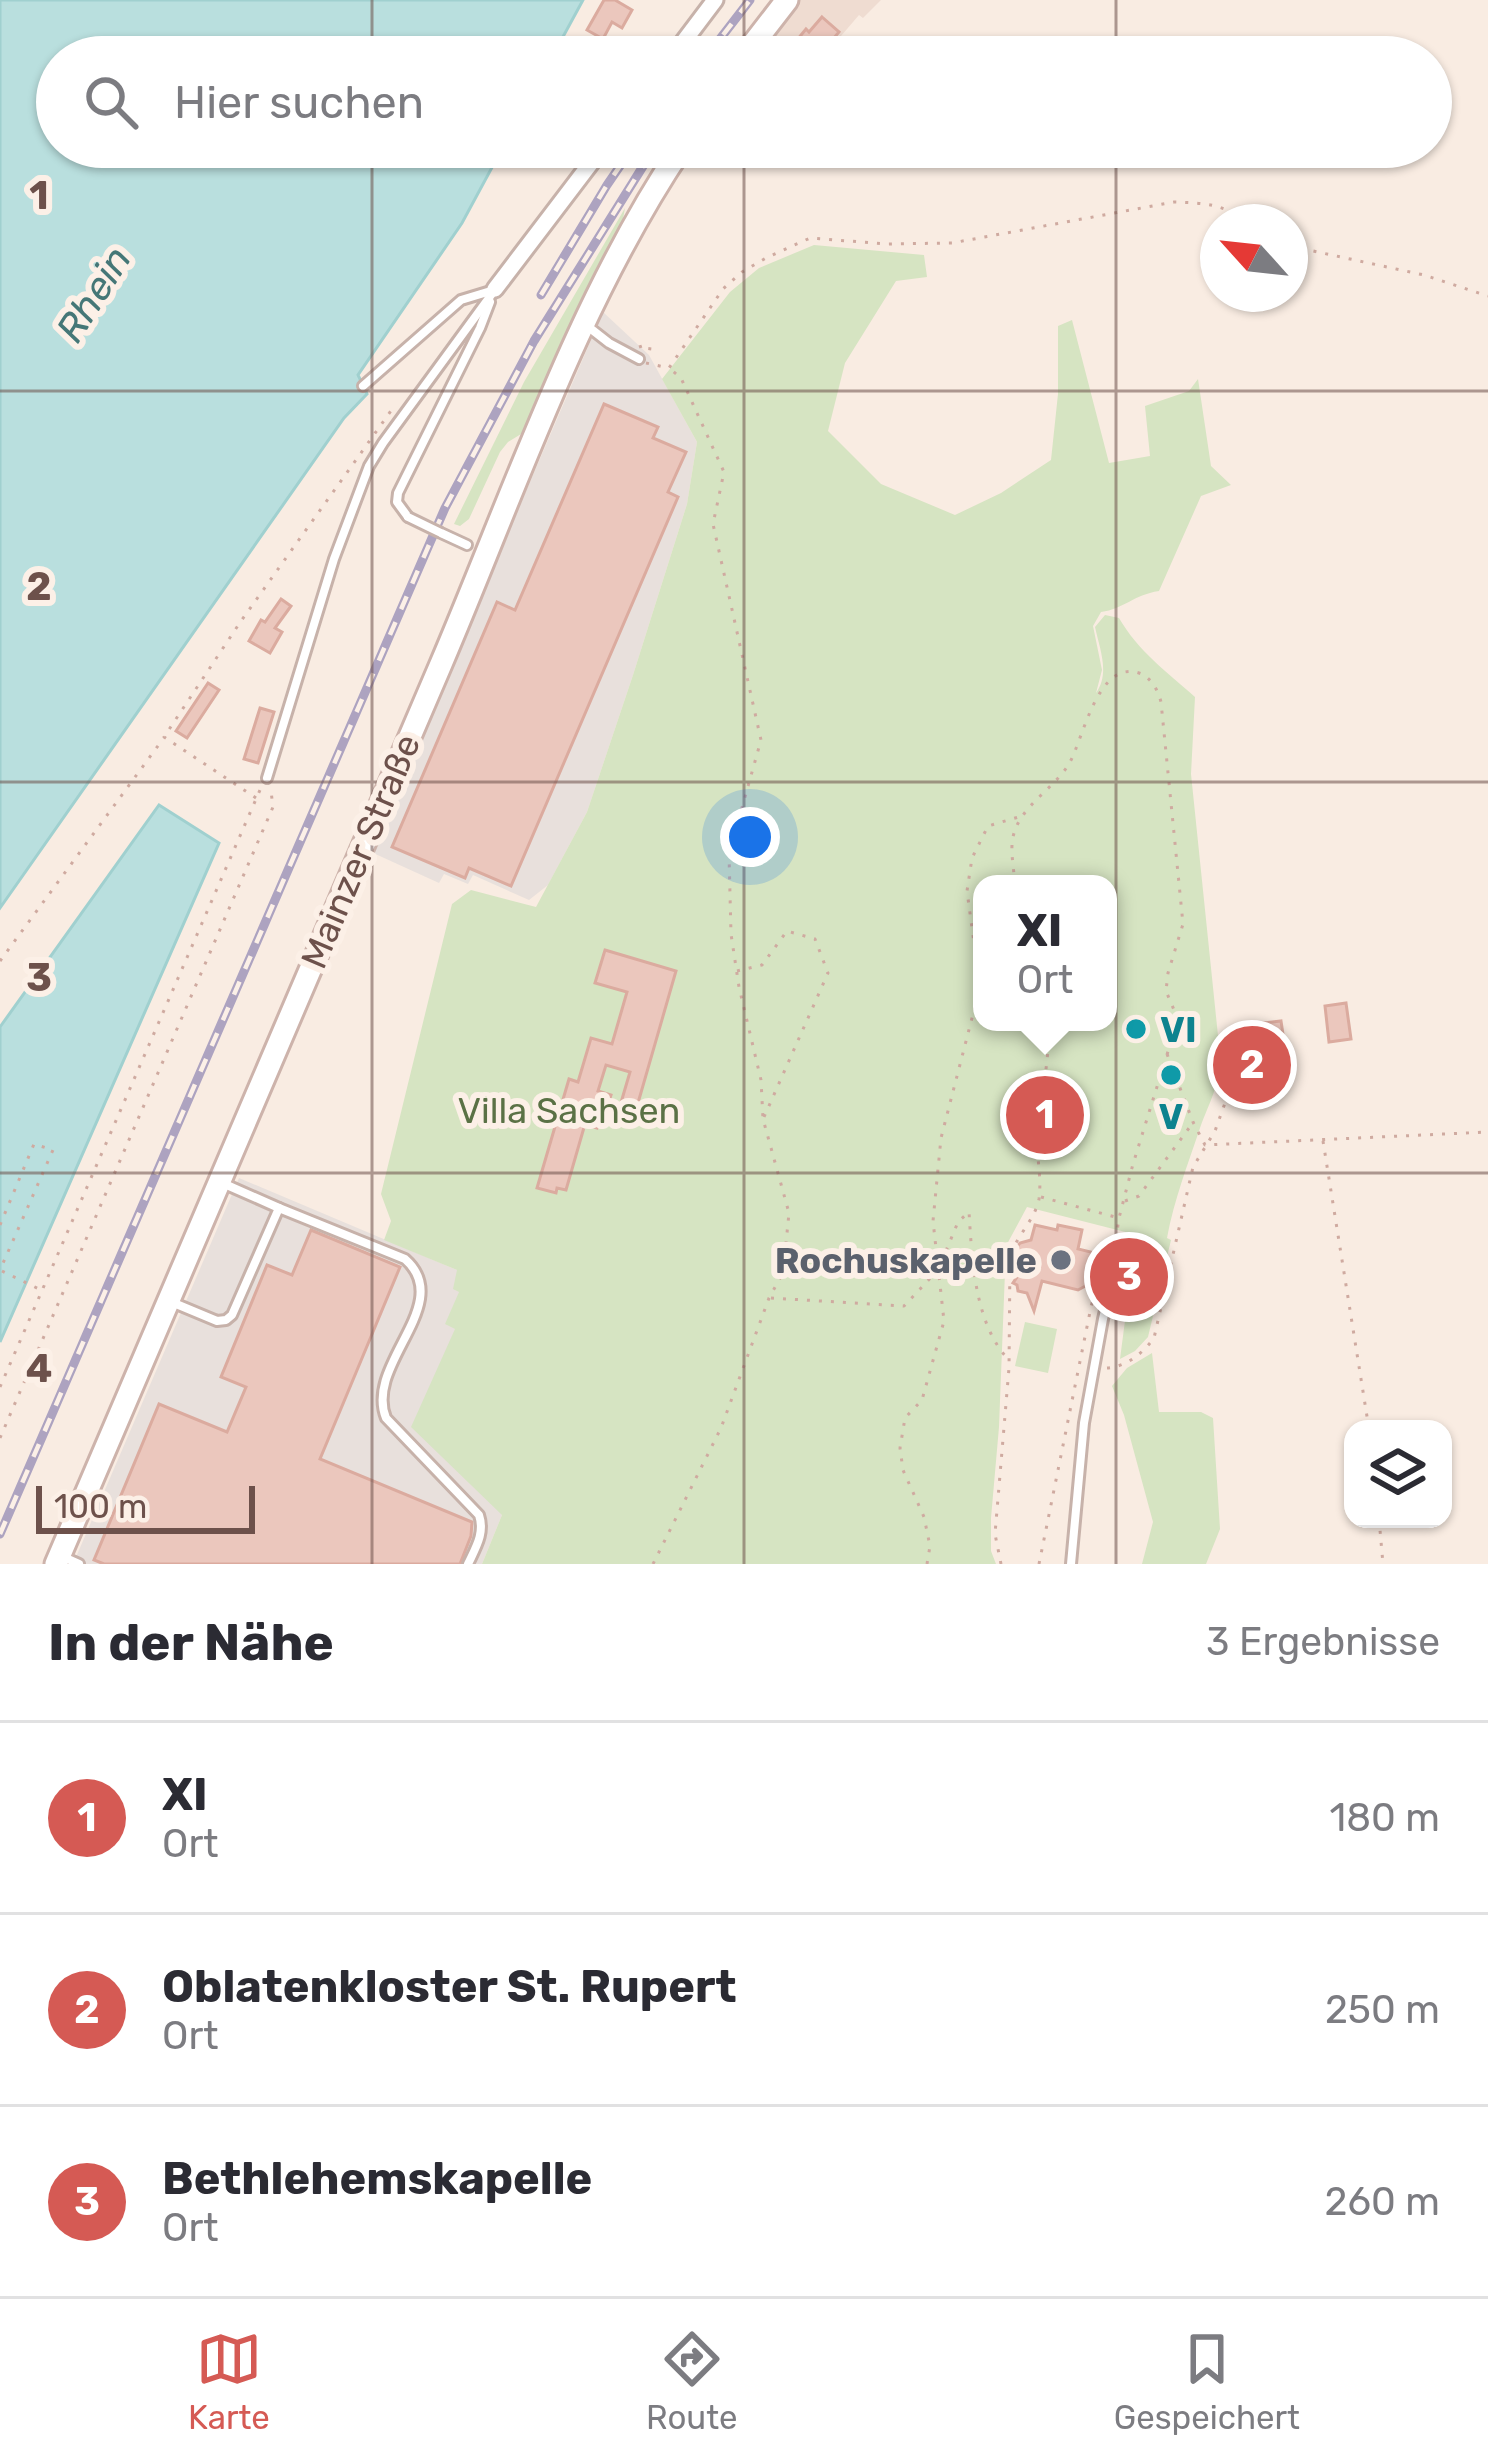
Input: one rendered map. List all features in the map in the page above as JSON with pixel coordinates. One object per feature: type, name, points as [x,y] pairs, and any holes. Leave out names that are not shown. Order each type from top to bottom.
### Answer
[{"type":"main road","points":[[759,36],[787,0]]},
{"type":"main road","name":"Mainzer Straße","points":[[65,1561],[168,1300],[585,324],[669,168]]},
{"type":"street","points":[[688,36],[715,0]]},
{"type":"street","points":[[495,290],[587,168]]},
{"type":"lane","points":[[363,386],[461,300],[495,290]]},
{"type":"lane","points":[[467,545],[408,517],[398,494],[495,290]]},
{"type":"lane","points":[[267,778],[328,579],[369,466],[495,290]]},
{"type":"lane","points":[[585,324],[639,359]]},
{"type":"lane","points":[[219,1181],[405,1259],[414,1267],[422,1292],[384,1383],[382,1407],[386,1418],[479,1515],[480,1536],[469,1564]]},
{"type":"lane","points":[[168,1300],[226,1320],[279,1208]]},
{"type":"lane","points":[[1072,1564],[1084,1423],[1117,1259]]},
{"type":"path","points":[[669,368],[723,289],[742,272],[810,238],[952,243],[1174,202],[1214,204]]},
{"type":"path","points":[[1308,250],[1424,274],[1488,296]]},
{"type":"path","points":[[639,359],[669,368],[681,378],[724,472],[713,524],[761,740],[729,854],[731,934],[761,1080],[764,1119],[788,1213],[783,1273],[769,1298],[721,1428],[653,1564]]},
{"type":"path","points":[[0,962],[392,410]]},
{"type":"path","points":[[1014,875],[1012,838],[1022,816],[1068,766],[1101,690],[1109,679],[1132,672],[1144,674],[1162,701],[1183,923],[1166,991],[1177,1017],[1119,1219],[1114,1241],[1117,1259]]},
{"type":"path","points":[[164,737],[256,798]]},
{"type":"path","points":[[0,1387],[267,778]]},
{"type":"path","points":[[0,1438],[273,807],[267,778]]},
{"type":"path","points":[[973,935],[967,891],[972,858],[988,826],[1022,816]]},
{"type":"path","points":[[736,971],[762,965],[787,931],[815,939],[828,973],[764,1119]]},
{"type":"path","points":[[927,1564],[930,1546],[924,1517],[900,1448],[905,1418],[922,1400],[944,1322],[933,1221],[941,1138],[973,1014]]},
{"type":"path","points":[[1001,1564],[994,1534],[1009,1360],[1010,1257],[1040,1197],[1037,1125],[1047,1080],[1047,1031]]},
{"type":"path","points":[[1094,1367],[1122,1366],[1154,1338],[1193,1167],[1215,1131],[1228,1088],[1229,1033]]},
{"type":"path","points":[[1166,1050],[1192,1123],[1205,1145]]},
{"type":"path","points":[[1124,1201],[1139,1196],[1192,1123]]},
{"type":"path","points":[[1205,1145],[1488,1132]]},
{"type":"path","points":[[1323,1140],[1368,1420]]},
{"type":"path","points":[[0,1225],[34,1144],[53,1150],[0,1270],[40,1290]]},
{"type":"path","points":[[1040,1197],[1119,1219]]},
{"type":"path","points":[[769,1298],[904,1306],[938,1270],[958,1222],[969,1212],[974,1278],[993,1336],[1009,1360]]},
{"type":"path","points":[[1039,1564],[1091,1307],[1101,1270],[1105,1271]]},
{"type":"path","points":[[1379,1528],[1382,1564]]},
{"type":"shaded area","points":[[794,0],[881,0],[841,36],[767,36]]},
{"type":"shaded area","points":[[603,312],[649,355],[697,442],[687,504],[587,812],[548,885],[529,900],[473,875],[468,884],[444,874],[439,883],[371,852]]},
{"type":"shaded area","points":[[239,1178],[457,1270],[456,1328],[442,1362],[502,1515],[482,1564],[73,1564]]},
{"type":"green space","points":[[625,208],[621,230],[531,428],[508,442],[469,519],[460,526],[454,524],[524,382]]},
{"type":"green space","name":"Villa Sachsen","points":[[814,245],[924,255],[927,277],[896,281],[845,363],[828,431],[881,484],[955,515],[1001,493],[1051,460],[1058,326],[1072,320],[1109,463],[1150,456],[1145,406],[1189,391],[1198,379],[1211,466],[1231,485],[1201,496],[1159,591],[1101,612],[1093,626],[1102,670],[1096,693],[1103,669],[1095,627],[1105,615],[1119,618],[1144,651],[1195,697],[1191,774],[1220,1055],[1218,1076],[1173,1210],[1167,1238],[1171,1240],[1148,1337],[1135,1351],[1120,1359],[1126,1313],[1144,1298],[1151,1281],[1153,1265],[1134,1263],[1141,1236],[1027,1207],[1006,1246],[991,1518],[996,1564],[482,1564],[502,1515],[411,1427],[455,1329],[445,1324],[459,1292],[453,1289],[457,1270],[384,1240],[391,1221],[381,1194],[452,904],[471,890],[536,907],[587,812],[687,504],[697,442],[662,379],[730,292],[759,268]]},
{"type":"green space","points":[[1025,1322],[1057,1329],[1048,1373],[1015,1366]]},
{"type":"green space","points":[[1152,1353],[1159,1412],[1201,1412],[1213,1418],[1220,1529],[1206,1564],[1142,1564],[1153,1522],[1112,1386],[1127,1368]]},
{"type":"water","name":"Rhein","points":[[0,0],[583,0],[563,36],[36,36],[36,168],[492,168],[462,223],[358,375],[367,394],[344,418],[0,908]]},
{"type":"water","points":[[159,805],[219,843],[0,1342],[0,1027]]},
{"type":"building","points":[[604,0],[615,0],[632,10],[622,28],[612,22],[605,36],[587,30]]},
{"type":"building","points":[[822,17],[839,32],[836,36],[800,36],[806,29],[809,32]]},
{"type":"building","points":[[604,404],[658,427],[653,438],[686,452],[668,492],[678,497],[511,886],[469,868],[465,878],[392,847],[497,602],[515,610]]},
{"type":"building","points":[[281,599],[291,606],[275,628],[282,632],[270,653],[249,641]]},
{"type":"building","points":[[208,683],[219,690],[187,738],[176,731]]},
{"type":"building","points":[[260,708],[274,712],[258,763],[244,759]]},
{"type":"building","points":[[605,950],[676,971],[636,1110],[620,1106],[630,1072],[606,1065],[598,1091],[611,1095],[606,1112],[602,1111],[597,1128],[585,1124],[566,1190],[557,1188],[556,1193],[537,1188],[569,1079],[578,1082],[591,1038],[612,1044],[627,992],[595,983]]},
{"type":"building","points":[[1346,1003],[1351,1039],[1329,1042],[1325,1006]]},
{"type":"building","points":[[1281,1021],[1284,1041],[1260,1048],[1265,1081],[1244,1084],[1237,1026]]},
{"type":"building","name":"Rochuskapelle","points":[[1035,1225],[1082,1230],[1078,1249],[1099,1254],[1091,1283],[1078,1290],[1042,1281],[1034,1311],[1027,1293],[1018,1291],[1013,1283],[1029,1259],[1018,1257],[1015,1249],[1031,1240]]},
{"type":"building","points":[[311,1230],[400,1267],[320,1459],[472,1522],[460,1564],[104,1564],[94,1560],[159,1404],[227,1432],[246,1387],[221,1377],[267,1265],[292,1275]]},
{"type":"railway","points":[[722,36],[750,0]]},
{"type":"railway","points":[[541,295],[619,168]]},
{"type":"railway","points":[[0,1534],[445,508],[534,341],[642,168]]},
{"type":"place","name":"VI","points":[[1136,1029]]},
{"type":"place","name":"Oblatenkloster St. Rupert","points":[[1252,1065]]},
{"type":"place","name":"V","points":[[1171,1075]]},
{"type":"place","name":"XI","points":[[1045,1115]]},
{"type":"place","name":"Rochuskapelle","points":[[1061,1260]]},
{"type":"place","name":"Bethlehemskapelle","points":[[1129,1277]]}]
